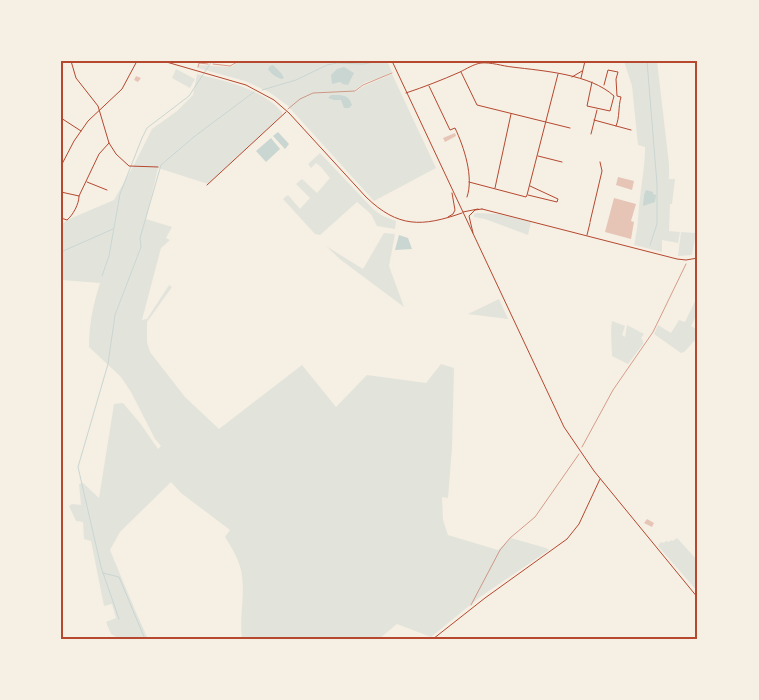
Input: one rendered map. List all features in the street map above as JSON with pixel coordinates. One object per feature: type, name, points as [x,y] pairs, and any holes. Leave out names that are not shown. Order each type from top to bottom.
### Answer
[{"type":"street","points":[[72,61],[76,78],[99,110],[110,143],[116,154],[129,166],[158,168]]},
{"type":"street","points":[[61,166],[81,131],[99,110],[122,90],[137,61]]},
{"type":"street","points":[[163,61],[250,87],[274,100],[288,110],[354,186],[380,210],[390,216],[422,223],[440,221],[473,209],[482,209],[678,259],[698,258]]},
{"type":"street","points":[[392,61],[558,416],[579,451],[600,479],[698,598]]},
{"type":"street","points":[[580,79],[585,61]]},
{"type":"street","points":[[406,93],[429,86],[482,63],[558,74],[604,86],[614,96],[621,97],[618,108],[619,119],[616,126]]},
{"type":"street","points":[[604,86],[608,70],[618,72],[616,79],[617,96]]},
{"type":"street","points":[[461,71],[477,105],[570,128]]},
{"type":"street","points":[[572,77],[582,71]]},
{"type":"street","points":[[526,196],[558,74]]},
{"type":"street","points":[[592,82],[587,106],[610,111],[614,96]]},
{"type":"street","points":[[429,86],[450,130],[455,128],[465,154],[469,182],[467,197]]},
{"type":"street","points":[[591,134],[597,109]]},
{"type":"street","points":[[207,185],[288,110]]},
{"type":"street","points":[[495,189],[502,165],[512,113]]},
{"type":"street","points":[[61,118],[81,131]]},
{"type":"street","points":[[594,120],[631,130]]},
{"type":"street","points":[[61,218],[67,220],[71,217],[80,200],[79,196],[100,154],[110,143]]},
{"type":"street","points":[[537,156],[562,162]]},
{"type":"street","points":[[587,235],[602,171],[600,162]]},
{"type":"street","points":[[87,182],[107,190]]},
{"type":"street","points":[[469,182],[557,202],[558,199],[530,186]]},
{"type":"street","points":[[440,221],[453,214],[455,210],[450,187]]},
{"type":"street","points":[[61,192],[76,197],[79,196]]},
{"type":"street","points":[[474,236],[469,216],[475,210],[482,209]]},
{"type":"street","points":[[433,639],[469,609],[567,540],[578,524],[600,479]]},
{"type":"street","points":[[436,636],[439,639]]},
{"type":"path","points":[[213,64],[230,66],[239,61]]},
{"type":"path","points":[[196,70],[199,63],[208,64]]},
{"type":"path","points":[[288,110],[300,99],[313,93],[355,91],[363,85],[396,71]]},
{"type":"path","points":[[469,609],[500,550],[510,538],[535,517],[578,454],[617,383],[653,332],[688,260]]},
{"type":"shaded area","points":[[239,61],[387,61],[392,72],[364,83],[354,91],[392,74],[436,168],[374,201],[287,105],[269,92],[245,81],[198,68],[199,65],[228,67],[233,66]]},
{"type":"shaded area","points":[[624,61],[657,61],[669,164],[669,179],[675,179],[672,204],[670,204],[669,231],[680,232],[678,243],[662,240],[662,252],[634,245],[645,147],[638,145],[632,86]]},
{"type":"shaded area","points":[[273,65],[284,78],[278,78],[269,71],[270,66]]},
{"type":"shaded area","points":[[344,67],[354,73],[348,85],[340,82],[332,84],[331,75],[337,69]]},
{"type":"shaded area","points":[[176,69],[195,79],[190,88],[172,78]]},
{"type":"shaded area","points":[[197,74],[232,83],[254,92],[274,104],[282,112],[282,115],[208,184],[158,168],[146,219],[172,227],[166,238],[170,240],[161,248],[142,320],[147,319],[169,285],[172,287],[147,322],[147,342],[150,352],[185,397],[219,429],[302,365],[336,407],[367,375],[426,383],[441,364],[454,368],[452,448],[448,498],[442,497],[443,520],[448,535],[498,550],[511,538],[549,550],[480,597],[431,637],[397,624],[379,639],[242,639],[242,576],[238,561],[225,537],[230,530],[181,493],[171,482],[120,532],[110,550],[148,639],[120,639],[111,634],[106,622],[116,618],[112,604],[104,606],[91,541],[84,539],[83,522],[76,521],[69,506],[72,504],[81,505],[79,484],[83,483],[99,498],[114,404],[123,403],[158,449],[161,446],[155,439],[131,392],[121,377],[89,347],[92,315],[100,283],[61,280],[61,225],[67,220],[114,200],[152,129],[177,111],[193,95]]},
{"type":"shaded area","points":[[331,95],[347,97],[352,105],[349,108],[344,108],[341,100],[328,98]]},
{"type":"shaded area","points":[[278,132],[289,144],[285,149],[273,136]]},
{"type":"shaded area","points":[[271,138],[280,149],[266,162],[256,151]]},
{"type":"shaded area","points":[[320,153],[374,210],[396,221],[395,229],[377,226],[371,214],[357,202],[320,235],[315,234],[283,199],[288,195],[300,209],[310,198],[296,184],[302,179],[317,193],[330,178],[316,163],[311,168],[308,164]]},
{"type":"shaded area","points":[[646,190],[656,195],[655,202],[643,206],[644,195]]},
{"type":"shaded area","points":[[474,214],[499,214],[531,222],[528,235],[485,219],[474,217]]},
{"type":"shaded area","points":[[681,232],[696,233],[692,255],[678,256]]},
{"type":"shaded area","points":[[384,233],[395,234],[389,266],[404,307],[341,260],[326,246],[363,269]]},
{"type":"shaded area","points":[[399,235],[408,238],[412,249],[395,250]]},
{"type":"shaded area","points":[[698,295],[698,312],[691,326],[698,330],[698,337],[681,353],[654,334],[658,325],[671,333],[679,320],[685,322]]},
{"type":"shaded area","points":[[499,299],[508,319],[468,314]]},
{"type":"shaded area","points":[[612,321],[625,326],[622,335],[625,337],[627,325],[644,334],[641,338],[643,344],[628,364],[612,356]]},
{"type":"shaded area","points":[[677,538],[698,561],[698,592],[658,546],[661,542],[673,541]]},
{"type":"building","points":[[136,76],[141,78],[138,82],[134,80]]},
{"type":"building","points":[[455,133],[456,136],[445,142],[443,138]]},
{"type":"building","points":[[618,177],[634,181],[632,190],[616,185]]},
{"type":"building","points":[[614,198],[636,204],[631,221],[634,222],[631,239],[605,232]]},
{"type":"building","points":[[647,519],[654,523],[652,527],[644,523]]},
{"type":"waterway","points":[[102,276],[109,256],[120,194],[147,128],[189,96],[212,61]]},
{"type":"waterway","points":[[262,90],[296,80],[327,65],[337,63],[363,64],[380,61]]},
{"type":"waterway","points":[[647,61],[657,184],[657,224],[650,245]]},
{"type":"waterway","points":[[119,619],[101,567],[78,467],[108,364],[115,315],[141,247],[140,238],[161,165],[195,136],[254,92]]},
{"type":"waterway","points":[[61,252],[113,229]]},
{"type":"waterway","points":[[103,573],[119,577],[145,639]]}]
